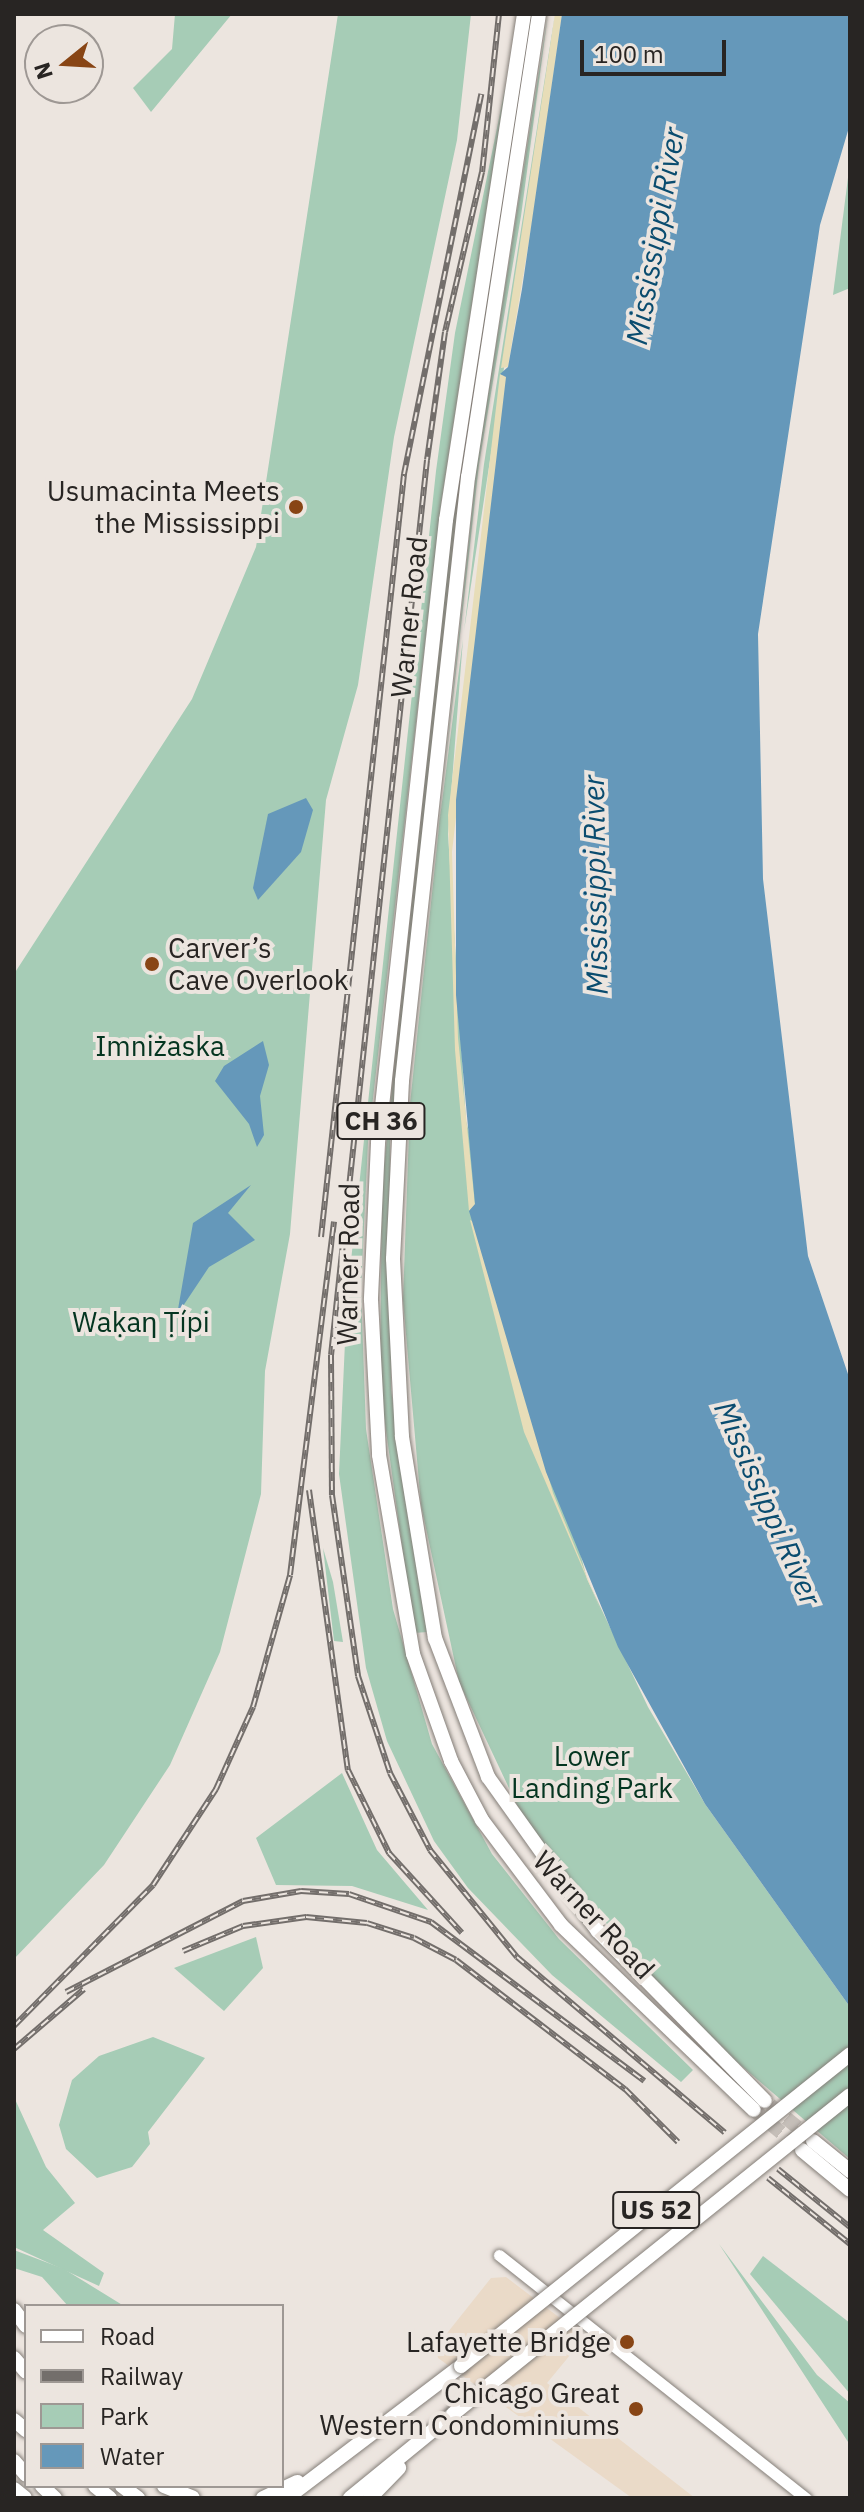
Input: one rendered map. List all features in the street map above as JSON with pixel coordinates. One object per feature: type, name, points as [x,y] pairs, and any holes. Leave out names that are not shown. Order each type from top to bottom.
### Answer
[{"type":"highway","name":"Warner Road","points":[[524,14],[446,520],[378,1143],[371,1300],[381,1477],[413,1654],[446,1749],[482,1820],[561,1925],[760,2105],[598,1931],[488,1777],[435,1638],[402,1437],[393,1245],[402,1081],[468,477],[539,14]]},
{"type":"highway","name":"US 52","points":[[274,2497],[343,2460],[850,2054]]},
{"type":"highway","name":"US 52","points":[[370,2498],[453,2414],[850,2095]]},
{"type":"highway","points":[[850,2171],[807,2145],[850,2190]]},
{"type":"highway","points":[[274,2497],[435,2387]]},
{"type":"highway","points":[[350,2498],[453,2414]]},
{"type":"highway","points":[[306,2498],[343,2460]]},
{"type":"highway","points":[[169,2488],[193,2498]]},
{"type":"highway","points":[[14,2489],[25,2498]]},
{"type":"main road","points":[[499,2255],[806,2498]]},
{"type":"shaded area","points":[[506,2277],[585,2337],[547,2383],[695,2498],[632,2498],[438,2358],[436,2347],[491,2278]]},
{"type":"green space","points":[[175,14],[232,14],[151,112],[133,88],[172,49]]},
{"type":"green space","name":"Imniżaska","points":[[338,14],[471,14],[457,140],[394,437],[358,685],[326,800],[290,1234],[265,1371],[261,1494],[220,1652],[170,1765],[104,1865],[14,1959],[14,974],[192,699],[256,547]]},
{"type":"green space","points":[[548,14],[521,216],[479,464],[443,788],[476,472]]},
{"type":"green space","points":[[555,14],[528,210],[464,631],[484,464]]},
{"type":"green space","points":[[506,84],[441,504],[368,1142],[361,1290],[366,1429],[393,1609],[432,1744],[492,1854],[559,1939],[693,2070],[681,2082],[552,1975],[468,1888],[434,1841],[387,1741],[366,1668],[339,1474],[347,1298],[436,471],[455,333]]},
{"type":"green space","points":[[850,162],[850,288],[833,295]]},
{"type":"green space","points":[[505,212],[459,491],[390,1136],[391,1390],[427,1632],[414,1633],[380,1387],[382,1185],[452,527]]},
{"type":"green space","name":"Lower Landing Park","points":[[463,639],[448,834],[466,1121],[587,1579],[648,1707],[705,1804],[850,2007],[850,2159],[731,2057],[642,1968],[524,1820],[459,1682],[421,1505],[403,1300],[410,1104]]},
{"type":"green space","points":[[323,1548],[333,1582],[343,1642],[334,1641]]},
{"type":"green space","points":[[342,1773],[377,1850],[428,1910],[352,1886],[276,1885],[256,1838]]},
{"type":"green space","points":[[256,1937],[263,1968],[224,2011],[174,1968]]},
{"type":"green space","points":[[153,2037],[205,2058],[148,2132],[150,2144],[132,2167],[97,2178],[66,2149],[59,2125],[72,2080],[99,2056]]},
{"type":"green space","points":[[14,2097],[46,2167],[75,2203],[43,2230],[104,2273],[99,2286],[14,2247]]},
{"type":"green space","points":[[719,2244],[817,2375],[850,2403],[850,2445]]},
{"type":"green space","points":[[14,2250],[64,2269],[121,2304],[66,2304],[42,2277],[14,2268]]},
{"type":"green space","points":[[763,2256],[850,2323],[850,2394],[750,2274]]},
{"type":"sand","points":[[555,14],[562,14],[535,205],[508,367],[501,368]]},
{"type":"sand","points":[[500,374],[507,376],[452,852],[458,1038],[475,1205],[469,1211],[455,1050],[448,815]]},
{"type":"sand","points":[[470,1220],[478,1224],[553,1493],[601,1611],[524,1432]]},
{"type":"water","name":"Mississippi River","points":[[562,14],[850,14],[850,124],[820,225],[758,634],[763,879],[808,1256],[850,1380],[850,2007],[705,1804],[618,1647],[546,1472],[469,1211],[475,1204],[456,995],[456,800],[506,377],[500,374],[508,367],[522,289]]},
{"type":"water","points":[[306,798],[313,810],[301,852],[258,900],[253,888],[268,814]]},
{"type":"water","points":[[263,1041],[269,1065],[260,1096],[264,1135],[257,1147],[249,1124],[215,1081],[224,1066]]},
{"type":"water","points":[[251,1185],[228,1213],[255,1240],[209,1267],[177,1315],[193,1223]]},
{"type":"tunnel","points":[[770,2105],[813,2140]]},
{"type":"tunnel","points":[[754,2110],[800,2148]]},
{"type":"railway","points":[[499,14],[482,172],[445,332],[427,460],[331,1355],[332,1495],[358,1676],[390,1773],[430,1850],[517,1957],[725,2133]]},
{"type":"railway","points":[[321,1237],[404,474],[481,94]]},
{"type":"railway","points":[[14,2026],[153,1885],[216,1789],[253,1707],[290,1575],[334,1222]]},
{"type":"railway","points":[[309,1490],[348,1770],[389,1853],[462,1933]]},
{"type":"railway","points":[[66,1992],[243,1901],[301,1891],[349,1894],[431,1922],[644,2081]]},
{"type":"railway","points":[[183,1951],[243,1926],[306,1917],[367,1923],[414,1938],[456,1960],[625,2089],[678,2142]]},
{"type":"railway","points":[[14,2049],[84,1989]]},
{"type":"railway","points":[[778,2169],[850,2227]]},
{"type":"railway","points":[[768,2178],[850,2244]]},
{"type":"place","name":"Usumacinta Meets the Mississippi","points":[[296,507]]},
{"type":"place","name":"Carver’s Cave Overlook","points":[[152,964]]},
{"type":"place","name":"Lafayette Bridge","points":[[627,2342]]},
{"type":"place","name":"Chicago Great Western Condominiums","points":[[636,2409]]},
{"type":"park label","name":"Waḳaƞ Ṭípi","points":[[141,1322]]}]
